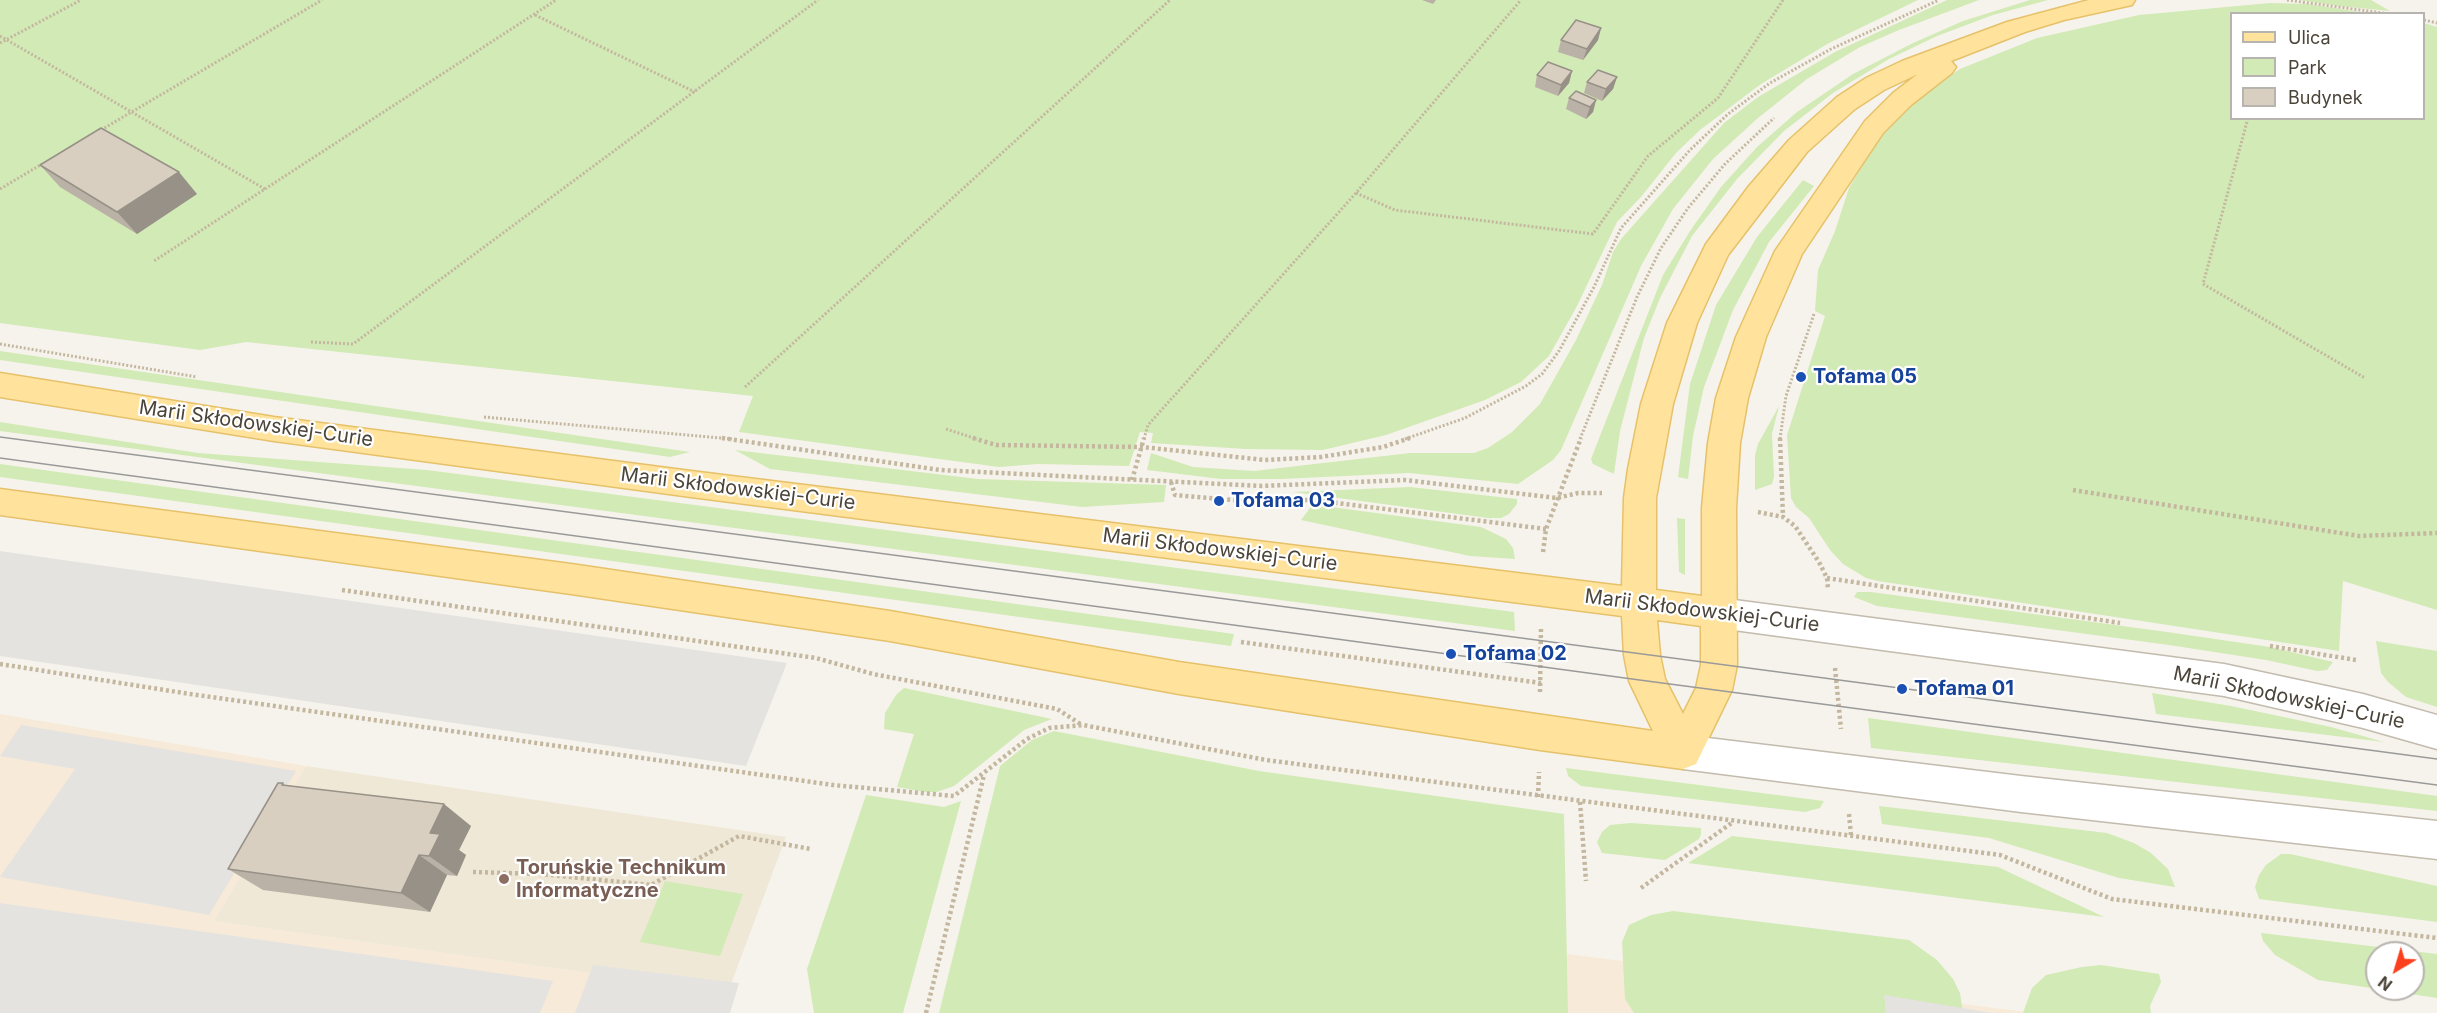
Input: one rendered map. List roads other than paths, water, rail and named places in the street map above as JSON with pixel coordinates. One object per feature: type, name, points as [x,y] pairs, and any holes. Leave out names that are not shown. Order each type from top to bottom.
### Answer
[{"type":"main road","points":[[1683,752],[1647,681],[1642,655],[1638,603],[1640,498],[1657,404],[1682,323],[1716,251],[1759,193],[1798,146],[1846,103],[1875,84],[1984,38],[2058,14],[2123,0]]},
{"type":"main road","points":[[1683,752],[1714,690],[1719,665],[1719,508],[1727,425],[1741,365],[1777,277],[1789,251],[1874,127],[1934,72],[1984,38]]},
{"type":"main road","name":"Marii Skłodowskiej-Curie","points":[[0,385],[274,429],[691,484],[1719,613]]},
{"type":"main road","points":[[0,502],[560,578],[890,626],[1179,678],[1540,733],[1683,752]]},
{"type":"street","name":"Marii Skłodowskiej-Curie","points":[[1719,613],[2224,680],[2363,711],[2437,732]]},
{"type":"street","points":[[1683,752],[2437,840]]},
{"type":"tram line","points":[[0,437],[2437,759]]},
{"type":"tram line","points":[[0,458],[1647,681],[2437,785]]},
{"type":"place","name":"Tofama 05","points":[[1801,377]]},
{"type":"place","name":"Tofama 03","points":[[1219,501]]},
{"type":"place","name":"Tofama 02","points":[[1451,654]]},
{"type":"place","name":"Tofama 01","points":[[1902,689]]},
{"type":"place","name":"Toruńskie Technikum Informatyczne","points":[[504,879]]}]
